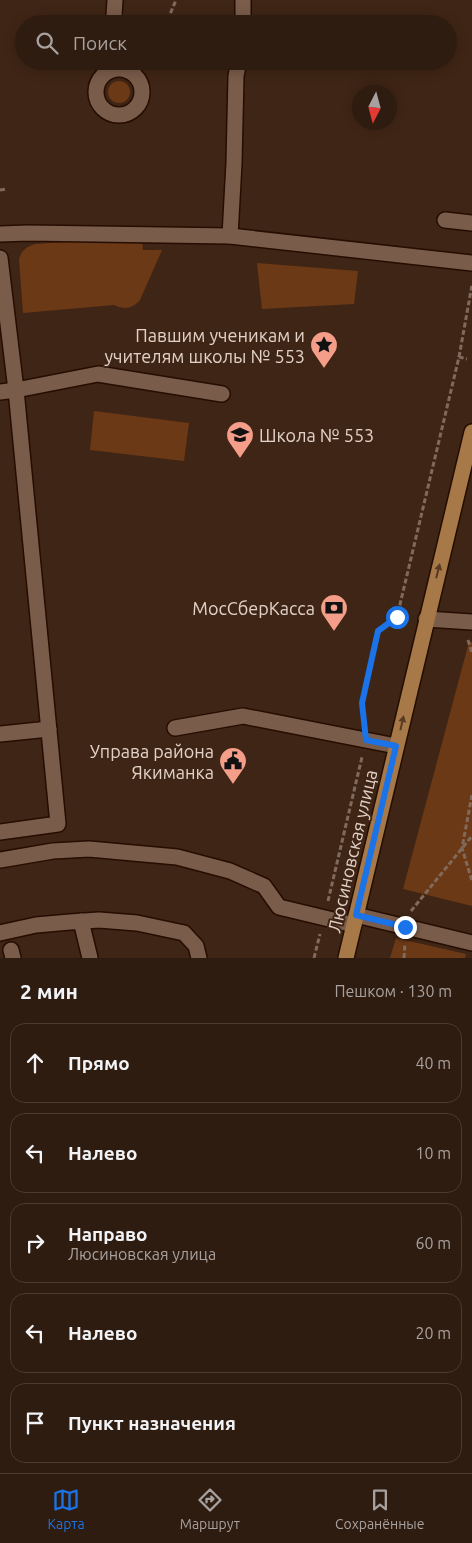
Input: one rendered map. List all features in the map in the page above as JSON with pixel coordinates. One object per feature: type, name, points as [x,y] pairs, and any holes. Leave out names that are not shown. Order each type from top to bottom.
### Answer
[{"type":"main road","name":"Люсиновская улица","points":[[346,958],[472,432]]},
{"type":"lane","points":[[114,15],[115,0]]},
{"type":"lane","points":[[243,0],[243,15]]},
{"type":"lane","points":[[108,70],[100,79],[96,94],[103,109],[118,115],[133,111],[142,97],[140,81],[129,70]]},
{"type":"lane","points":[[230,236],[237,70]]},
{"type":"lane","points":[[445,220],[472,222]]},
{"type":"lane","points":[[0,234],[230,236],[472,263]]},
{"type":"lane","points":[[0,258],[16,390],[58,824],[0,832]]},
{"type":"lane","points":[[0,392],[98,374],[222,394]]},
{"type":"lane","points":[[426,618],[472,622]]},
{"type":"lane","points":[[175,728],[243,716],[396,746]]},
{"type":"lane","points":[[0,734],[49,729]]},
{"type":"lane","points":[[0,860],[53,851],[89,849],[177,857],[230,871],[264,886],[279,907],[324,918],[405,927],[472,943]]},
{"type":"lane","points":[[0,933],[36,926],[80,921],[99,920],[137,923],[184,933],[196,946],[199,958]]},
{"type":"lane","points":[[80,921],[90,958]]},
{"type":"path","points":[[170,15],[176,0]]},
{"type":"path","points":[[0,190],[6,189]]},
{"type":"path","points":[[314,958],[366,740],[362,703],[378,631],[397,617],[459,357],[472,284]]},
{"type":"path","points":[[459,357],[467,359]]},
{"type":"path","points":[[472,795],[462,848],[472,881]]},
{"type":"path","points":[[405,927],[411,910],[472,836]]},
{"type":"shaded area","points":[[119,81],[127,84],[130,92],[127,100],[119,103],[111,100],[108,92],[111,84]]},
{"type":"shaded area","points":[[95,240],[142,240],[143,250],[162,250],[140,300],[128,308],[114,305],[23,313],[19,259],[25,249],[35,244]]},
{"type":"shaded area","points":[[257,263],[358,271],[354,304],[262,309]]},
{"type":"shaded area","points":[[94,411],[189,423],[184,461],[90,450]]},
{"type":"shaded area","points":[[469,642],[472,642],[472,906],[403,889]]},
{"type":"shaded area","points":[[396,938],[466,954],[465,958],[390,958]]},
{"type":"place","name":"Павшим ученикам и учителям школы № 553","points":[[324,369]]},
{"type":"place","name":"Школа № 553","points":[[240,459]]},
{"type":"place","name":"МосСберКасса","points":[[334,632]]},
{"type":"place","name":"Управа района Якиманка","points":[[233,785]]},
{"type":"route","points":[[397,617],[378,631],[362,703],[366,740],[396,746],[356,915],[405,927]]}]
